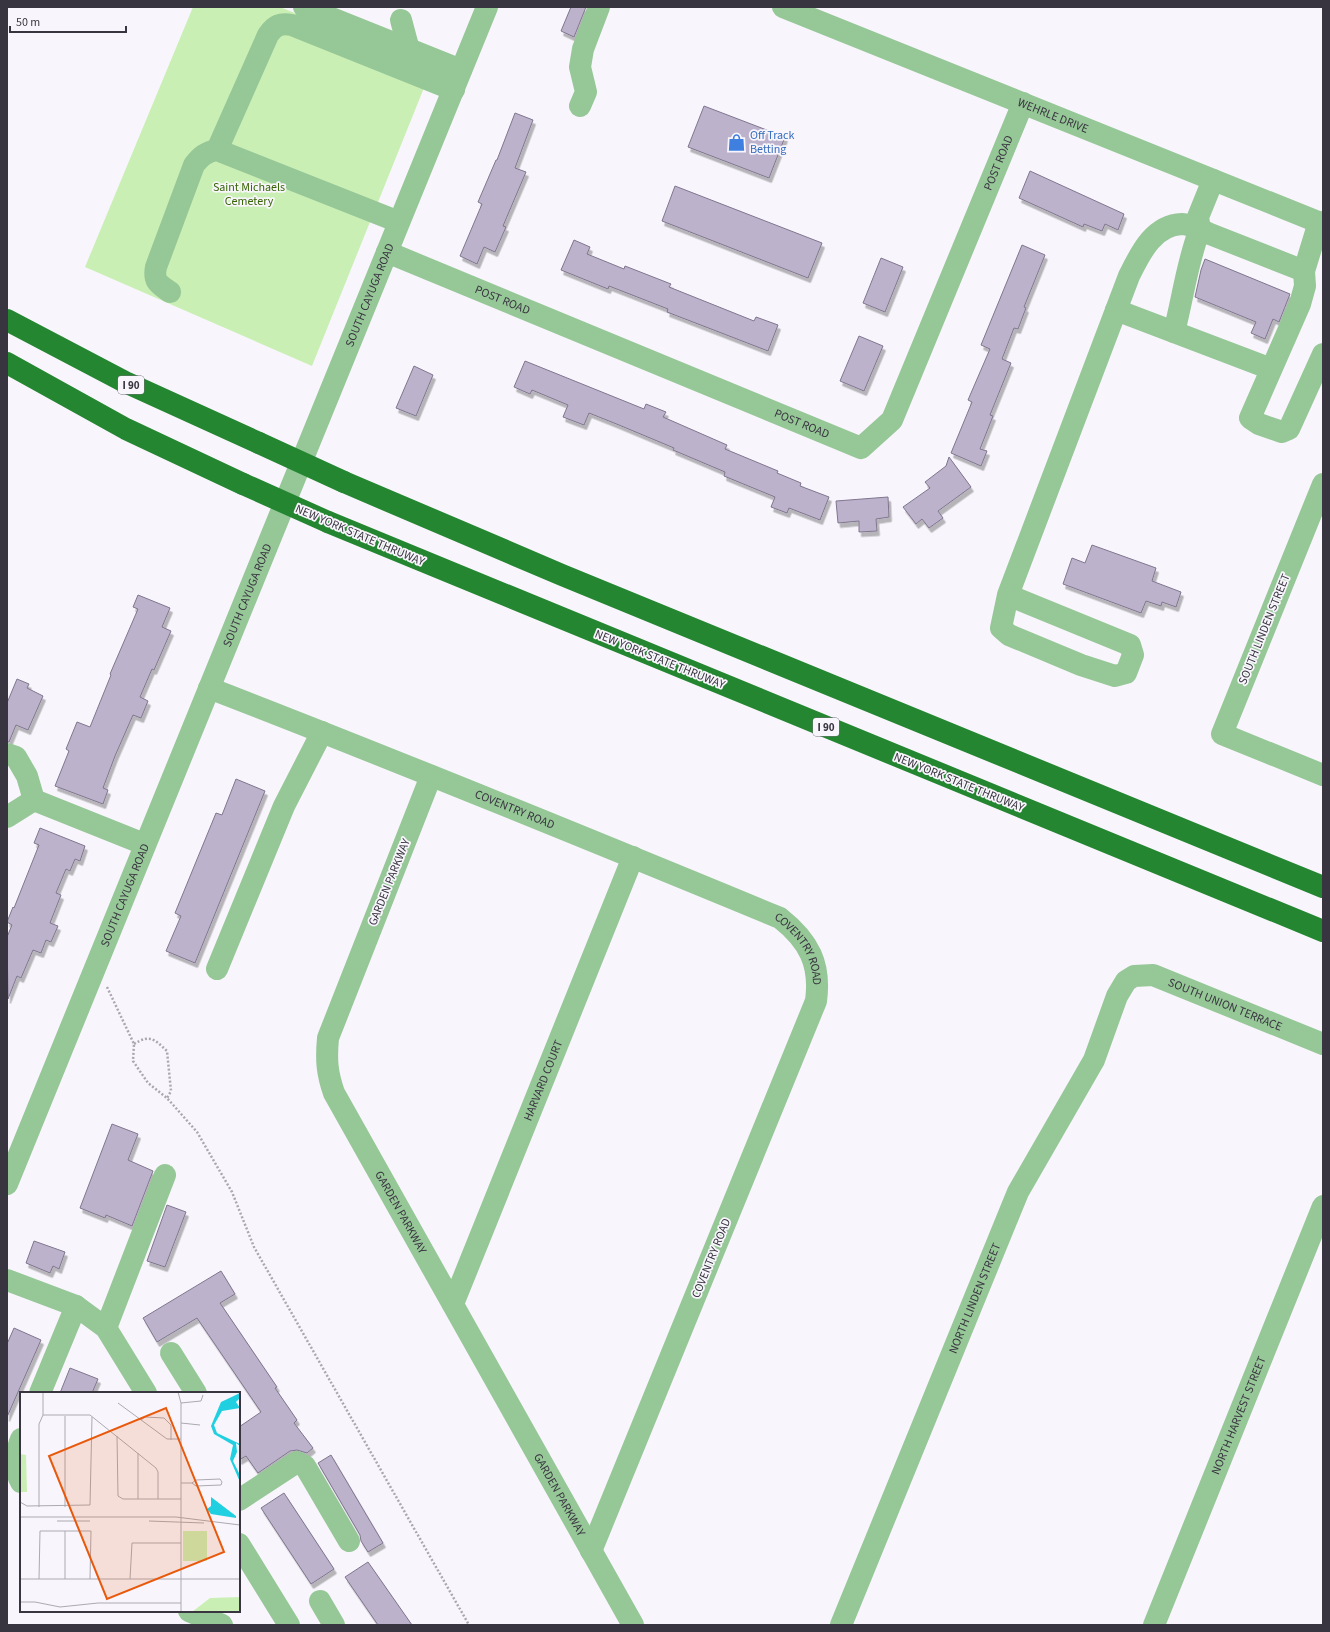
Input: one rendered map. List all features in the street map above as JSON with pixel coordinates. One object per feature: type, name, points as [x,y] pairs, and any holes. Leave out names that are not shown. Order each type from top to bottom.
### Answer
[{"type":"highway","name":"I 90","points":[[7,320],[125,382],[344,482],[562,575],[1323,887]]},
{"type":"highway","name":"NEW YORK STATE THRUWAY","points":[[7,363],[126,429],[328,522],[1323,931]]},
{"type":"street","points":[[304,7],[408,50],[457,80]]},
{"type":"street","name":"SOUTH CAYUGA ROAD","points":[[7,1184],[144,844],[487,7]]},
{"type":"street","points":[[580,106],[586,92],[580,67],[583,49],[599,7]]},
{"type":"street","name":"WEHRLE DRIVE","points":[[783,7],[1321,223]]},
{"type":"street","points":[[399,12],[408,50]]},
{"type":"street","points":[[218,150],[268,34],[277,25],[284,23],[292,25],[457,80]]},
{"type":"street","name":"POST ROAD","points":[[387,252],[861,448],[892,420],[1023,103]]},
{"type":"street","points":[[170,292],[156,280],[156,267],[194,165],[201,155],[209,151],[218,150],[399,222]]},
{"type":"street","points":[[1174,332],[1181,306],[1191,251],[1200,229],[1198,217],[1213,180]]},
{"type":"street","points":[[1321,223],[1304,271],[1305,286],[1300,304],[1250,418],[1259,424],[1282,432],[1288,429],[1323,354]]},
{"type":"street","points":[[1008,595],[1130,645],[1133,655],[1126,673],[1115,676],[1081,665],[1009,635],[1001,628],[1008,595],[1129,276],[1144,246],[1163,228],[1182,224],[1200,229],[1304,271]]},
{"type":"street","points":[[1116,310],[1271,369]]},
{"type":"street","name":"SOUTH LINDEN STREET","points":[[1323,484],[1222,734],[1323,775]]},
{"type":"street","name":"COVENTRY ROAD","points":[[209,688],[633,857],[780,918],[795,930],[806,944],[813,958],[817,972],[818,988],[816,1001],[591,1551]]},
{"type":"street","points":[[217,969],[284,806],[322,732]]},
{"type":"street","points":[[7,754],[16,757],[27,776],[34,800]]},
{"type":"street","name":"GARDEN PARKWAY","points":[[431,776],[328,1038],[326,1058],[328,1075],[334,1094],[633,1625]]},
{"type":"street","points":[[34,800],[144,844]]},
{"type":"street","points":[[7,817],[34,800]]},
{"type":"street","name":"HARVARD COURT","points":[[453,1304],[633,857]]},
{"type":"street","name":"SOUTH UNION TERRACE","points":[[1126,981],[1134,976],[1152,975],[1323,1044]]},
{"type":"street","name":"NORTH LINDEN STREET","points":[[841,1625],[1018,1192],[1094,1060],[1117,996],[1126,981]]},
{"type":"street","points":[[106,1328],[165,1175]]},
{"type":"street","name":"NORTH HARVEST STREET","points":[[1154,1625],[1323,1206]]},
{"type":"street","points":[[7,1280],[76,1306],[106,1328],[145,1392]]},
{"type":"street","points":[[40,1392],[76,1306]]},
{"type":"street","points":[[171,1353],[190,1391]]},
{"type":"street","points":[[20,1441],[18,1446],[17,1475],[20,1480]]},
{"type":"street","points":[[240,1499],[297,1462],[305,1466],[349,1542]]},
{"type":"street","points":[[240,1546],[283,1623]]},
{"type":"street","points":[[320,1601],[334,1625]]},
{"type":"street","points":[[191,1612],[222,1625]]},
{"type":"path","points":[[96,965],[134,1044],[133,1060],[148,1083],[167,1098],[197,1132],[232,1192],[254,1247],[469,1625]]},
{"type":"path","points":[[134,1044],[144,1038],[154,1040],[167,1051],[170,1091],[167,1098]]},
{"type":"green space","name":"Saint Michaels Cemetery","points":[[193,7],[280,7],[432,68],[312,366],[85,267]]},
{"type":"building","points":[[571,7],[586,7],[574,37],[561,31]]},
{"type":"building","name":"Off Track Betting","points":[[704,106],[785,137],[769,178],[688,147]]},
{"type":"building","points":[[515,113],[533,120],[515,168],[526,172],[503,226],[506,227],[495,252],[484,247],[477,264],[460,256],[482,204],[478,202],[497,160]]},
{"type":"building","points":[[1030,171],[1124,214],[1118,230],[1105,224],[1102,231],[1084,224],[1083,227],[1019,198]]},
{"type":"building","points":[[675,186],[822,243],[808,278],[662,221]]},
{"type":"building","points":[[574,240],[590,247],[587,254],[624,269],[625,266],[671,284],[669,287],[754,321],[756,317],[778,325],[768,351],[667,312],[668,309],[609,286],[608,289],[561,270]]},
{"type":"building","points":[[1022,245],[1045,255],[1024,307],[1026,308],[1018,329],[1014,328],[1002,359],[1011,363],[990,415],[993,416],[980,449],[987,451],[981,466],[951,453],[972,402],[968,400],[990,349],[981,345]]},
{"type":"building","points":[[881,258],[903,267],[885,312],[863,303]]},
{"type":"building","points":[[1205,259],[1290,294],[1279,322],[1273,319],[1265,339],[1251,333],[1256,322],[1195,297]]},
{"type":"building","points":[[859,336],[883,346],[864,391],[840,381]]},
{"type":"building","points":[[525,361],[644,409],[646,404],[666,412],[663,417],[727,445],[725,449],[778,471],[777,473],[801,483],[800,486],[829,497],[820,520],[789,508],[787,513],[771,507],[775,497],[724,476],[725,472],[673,450],[674,448],[619,425],[589,413],[584,425],[563,417],[568,405],[532,390],[530,394],[514,387]]},
{"type":"building","points":[[414,366],[433,375],[416,416],[396,408]]},
{"type":"building","points":[[949,457],[971,487],[938,511],[943,518],[929,528],[922,519],[916,524],[903,507],[930,488],[925,482],[946,466]]},
{"type":"building","points":[[888,497],[889,517],[876,519],[877,531],[859,532],[859,521],[838,523],[836,501]]},
{"type":"building","points":[[1092,545],[1156,568],[1152,581],[1181,592],[1176,607],[1162,602],[1161,606],[1146,601],[1141,613],[1063,584],[1072,558],[1085,563]]},
{"type":"building","points":[[138,595],[170,608],[162,627],[171,631],[140,697],[148,701],[141,718],[133,715],[115,756],[103,788],[108,790],[103,804],[55,786],[69,751],[66,749],[77,722],[90,727],[111,675],[110,674],[138,609],[133,607]]},
{"type":"building","points":[[17,679],[29,684],[27,688],[43,696],[28,730],[16,725],[9,742],[7,742],[7,703]]},
{"type":"building","points":[[236,779],[265,791],[195,963],[166,951],[181,916],[175,913],[216,813],[222,815]]},
{"type":"building","points":[[40,828],[85,846],[80,861],[75,859],[70,871],[66,869],[56,893],[61,895],[50,923],[58,926],[51,942],[46,940],[41,953],[33,950],[21,978],[17,976],[8,999],[7,937],[12,925],[7,922],[39,845],[34,843]]},
{"type":"building","points":[[112,1124],[138,1134],[128,1160],[153,1171],[132,1226],[106,1215],[105,1218],[80,1208]]},
{"type":"building","points":[[167,1205],[186,1212],[165,1267],[147,1261]]},
{"type":"building","points":[[34,1241],[65,1252],[59,1269],[53,1266],[50,1273],[26,1263]]},
{"type":"building","points":[[221,1271],[235,1294],[220,1303],[277,1387],[275,1388],[297,1420],[294,1423],[313,1448],[307,1453],[297,1450],[290,1451],[258,1473],[246,1456],[240,1459],[240,1426],[261,1412],[197,1318],[157,1342],[143,1318]]},
{"type":"building","points":[[14,1328],[41,1340],[7,1417],[7,1344]]},
{"type":"building","points":[[70,1368],[98,1379],[92,1392],[60,1392]]},
{"type":"building","points":[[331,1455],[383,1543],[368,1552],[361,1541],[360,1535],[318,1463]]},
{"type":"building","points":[[284,1493],[334,1569],[311,1584],[261,1508]]},
{"type":"building","points":[[368,1562],[412,1625],[378,1625],[345,1577]]},
{"type":"place","name":"Off Track Betting","points":[[737,142]]}]
